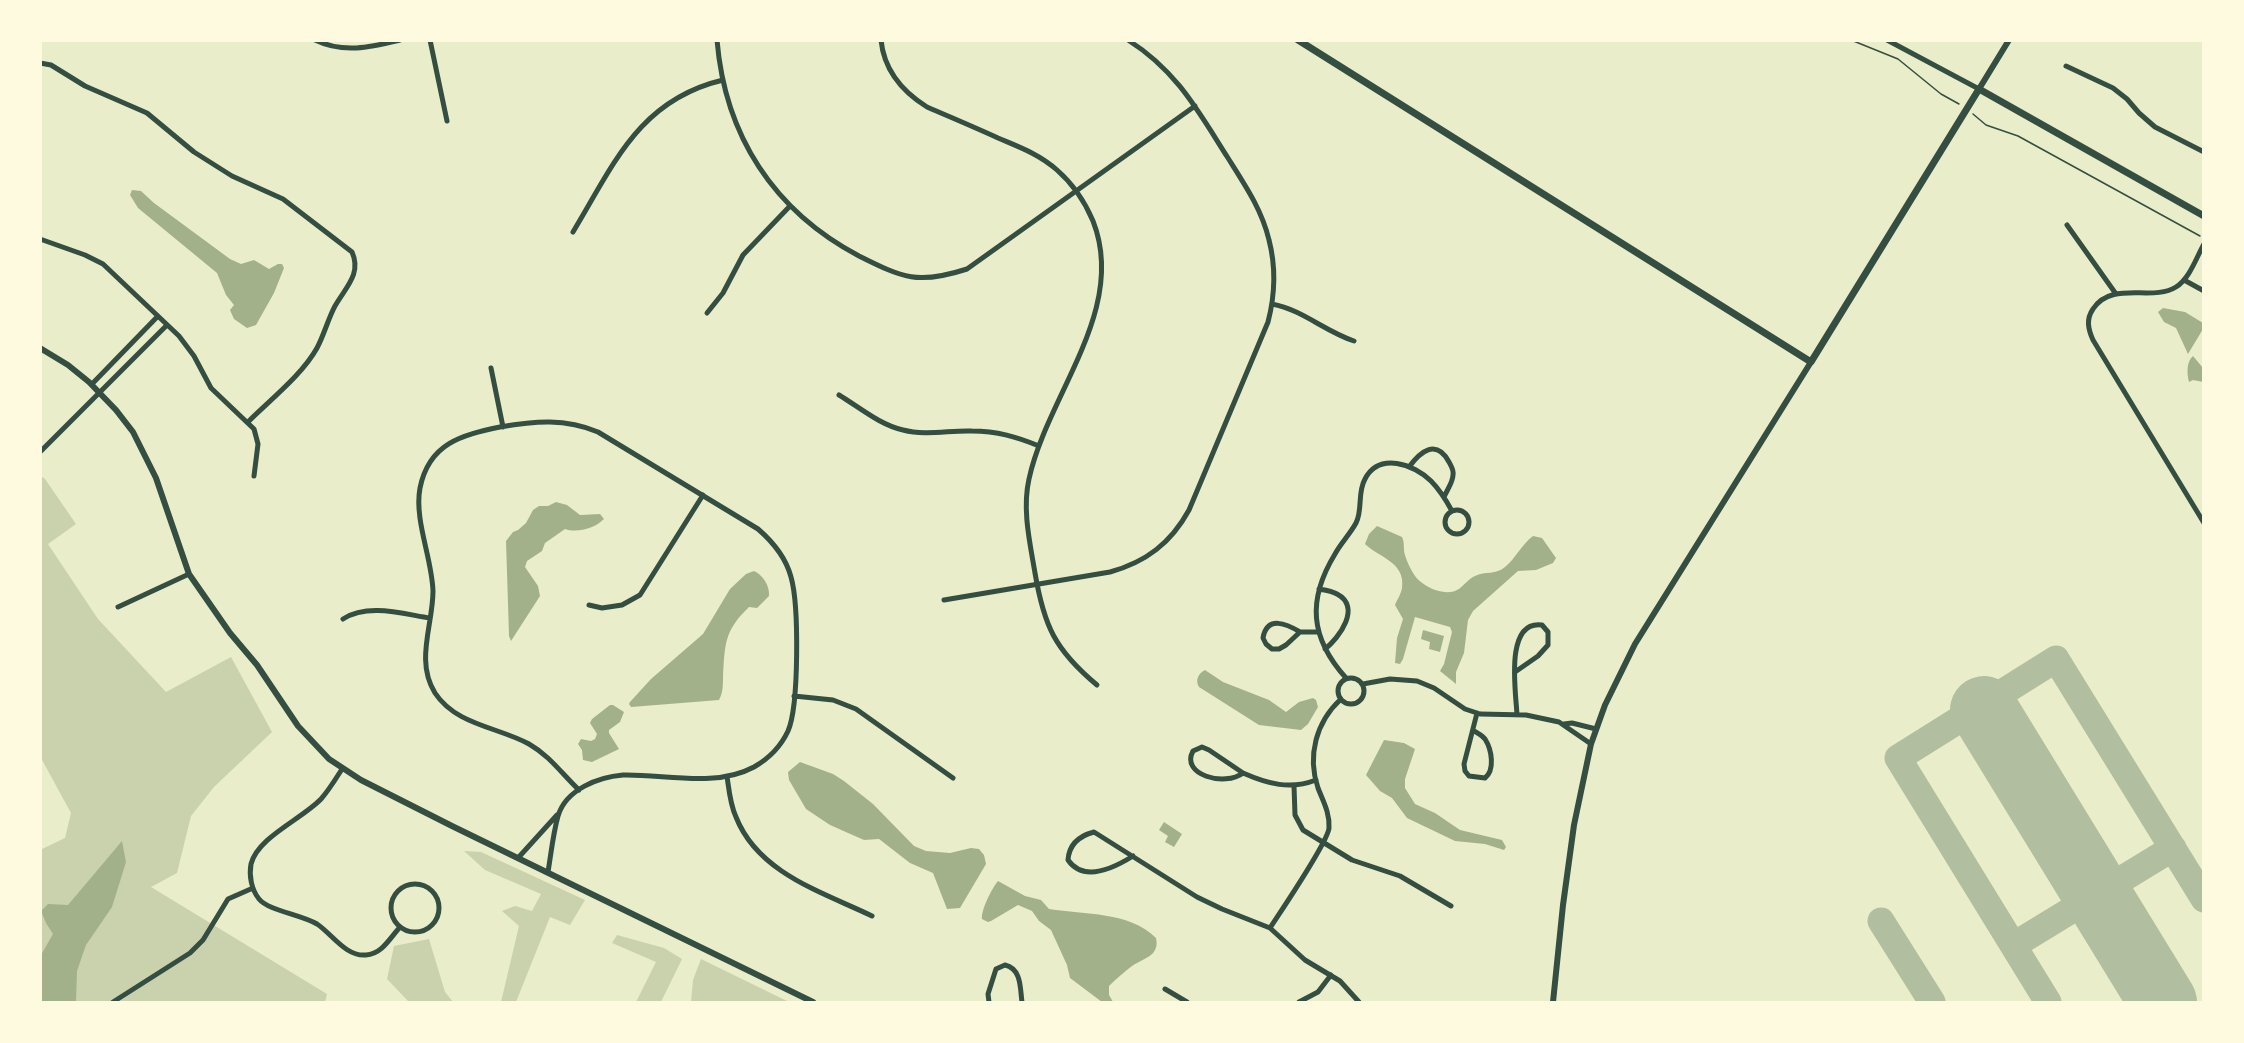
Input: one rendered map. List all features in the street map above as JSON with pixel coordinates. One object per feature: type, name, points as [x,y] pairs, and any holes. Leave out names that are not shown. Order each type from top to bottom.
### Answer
[{"type":"main road","points":[[1298,40],[1811,362],[1978,89],[2204,216]]},
{"type":"street","points":[[315,40],[333,47],[351,49],[400,40]]},
{"type":"street","points":[[430,40],[447,121]]},
{"type":"street","points":[[717,40],[723,80],[733,116],[750,153],[775,190],[790,206],[829,238],[883,268],[905,276],[932,279],[967,269],[1195,106]]},
{"type":"street","points":[[881,40],[891,71],[901,86],[915,99],[927,107],[1019,145],[1040,156],[1058,170],[1076,190],[1088,210],[1100,245],[1102,269],[1100,297],[1091,324],[1039,446],[1029,477],[1026,506],[1041,607],[1053,637],[1076,667],[1097,685]]},
{"type":"street","points":[[944,600],[1128,567],[1155,552],[1172,536],[1191,506],[1268,322],[1274,286],[1273,258],[1264,223],[1253,198],[1182,87],[1163,67],[1128,40]]},
{"type":"street","points":[[1887,40],[1978,89],[2009,40]]},
{"type":"street","points":[[40,63],[51,65],[89,88],[156,119],[191,150],[226,173],[286,202],[347,247],[355,261],[356,270],[334,307],[312,356],[248,422]]},
{"type":"street","points":[[2066,66],[2113,88],[2155,127],[2204,152]]},
{"type":"street","points":[[573,232],[621,151],[644,123],[672,100],[696,88],[723,80]]},
{"type":"street","points":[[707,313],[723,294],[735,267],[749,248],[790,206]]},
{"type":"street","points":[[2067,225],[2116,294]]},
{"type":"street","points":[[40,238],[103,264],[188,347],[215,393],[248,422],[256,435],[258,444],[254,476]]},
{"type":"street","points":[[2204,244],[2184,280],[2175,288],[2164,291],[2116,294],[2097,303],[2090,313],[2088,322],[2091,335],[2204,523]]},
{"type":"street","points":[[2184,280],[2204,291]]},
{"type":"street","points":[[1272,304],[1299,312],[1334,333],[1354,340]]},
{"type":"street","points":[[92,384],[158,316]]},
{"type":"street","points":[[40,452],[167,326]]},
{"type":"street","points":[[40,348],[68,365],[92,384],[119,413],[144,452],[157,482],[189,574],[230,633],[257,665],[306,736],[342,769],[813,1002]]},
{"type":"street","points":[[1553,1002],[1569,855],[1596,729],[1616,680],[1635,644],[1811,362]]},
{"type":"street","points":[[491,368],[502,427]]},
{"type":"street","points":[[839,395],[885,423],[902,430],[925,433],[989,431],[1039,446]]},
{"type":"street","points":[[518,858],[558,814],[565,803],[579,790],[600,779],[623,775],[727,776],[753,767],[775,750],[791,722],[797,610],[789,569],[774,545],[758,529],[607,436],[570,423],[545,421],[470,433],[453,440],[435,455],[424,475],[419,502],[433,592],[426,666],[432,688],[440,700],[465,719],[517,739],[538,750],[554,762],[579,790]]},
{"type":"street","points":[[1409,467],[1425,450],[1435,449],[1444,454],[1453,473],[1453,479],[1444,497]]},
{"type":"street","points":[[1346,678],[1324,649],[1316,615],[1319,589],[1325,571],[1335,552],[1356,523],[1361,487],[1367,475],[1381,464],[1395,463],[1409,467],[1429,479],[1452,511]]},
{"type":"street","points":[[589,605],[602,608],[622,605],[640,595],[703,495]]},
{"type":"street","points":[[1461,510],[1468,516],[1470,525],[1461,534],[1452,534],[1445,528],[1445,519],[1452,511],[1461,510]]},
{"type":"street","points":[[118,607],[189,574]]},
{"type":"street","points":[[1319,589],[1339,595],[1346,602],[1349,611],[1342,630],[1324,649]]},
{"type":"street","points":[[343,619],[353,614],[370,611],[430,618]]},
{"type":"street","points":[[1300,632],[1279,649],[1272,649],[1263,638],[1269,627],[1276,622],[1300,632],[1319,632]]},
{"type":"street","points":[[1515,672],[1538,656],[1548,645],[1548,632],[1542,625],[1533,626],[1518,642],[1514,657],[1517,715]]},
{"type":"street","points":[[1346,678],[1356,678],[1363,684],[1365,694],[1359,702],[1350,704],[1341,699],[1338,693],[1339,686],[1346,678]]},
{"type":"street","points":[[1363,684],[1390,679],[1417,681],[1434,688],[1477,713],[1541,717],[1564,724],[1572,723],[1596,729]]},
{"type":"street","points":[[794,696],[833,700],[856,709],[953,778]]},
{"type":"street","points":[[1270,928],[1329,831],[1329,817],[1316,780],[1313,752],[1319,729],[1329,710],[1341,699]]},
{"type":"street","points":[[1473,730],[1485,739],[1490,753],[1490,773],[1485,778],[1469,776],[1464,769],[1464,764],[1477,713]]},
{"type":"street","points":[[1564,724],[1591,744]]},
{"type":"street","points":[[1243,773],[1234,779],[1227,780],[1205,775],[1192,765],[1191,754],[1197,748],[1205,748],[1243,773],[1273,784],[1294,786],[1316,780]]},
{"type":"street","points":[[342,769],[320,800],[259,849],[251,866],[250,875],[253,888],[267,905],[314,922],[354,954],[368,955],[381,949],[400,927]]},
{"type":"street","points":[[727,776],[732,807],[737,820],[748,841],[760,855],[786,875],[872,916]]},
{"type":"street","points":[[1294,786],[1295,815],[1303,830],[1356,861],[1400,876],[1451,906]]},
{"type":"street","points":[[548,872],[558,814]]},
{"type":"street","points":[[1133,856],[1119,866],[1088,873],[1077,869],[1068,860],[1069,850],[1073,843],[1094,832],[1210,903],[1270,928],[1302,957],[1344,984],[1359,1002]]},
{"type":"street","points":[[412,885],[429,889],[438,905],[434,922],[419,932],[400,927],[391,911],[396,894],[412,885]]},
{"type":"street","points":[[113,1002],[190,953],[203,940],[228,899],[253,888]]},
{"type":"street","points":[[989,1002],[988,994],[996,969],[1005,965],[1013,968],[1017,973],[1022,1002]]},
{"type":"street","points":[[1299,1002],[1322,988],[1331,975]]},
{"type":"street","points":[[1165,989],[1187,1002]]},
{"type":"path","points":[[1851,40],[1898,58],[1933,88],[1956,103]]},
{"type":"path","points":[[1979,118],[1986,125],[2018,136],[2204,238]]},
{"type":"shaded area","points":[[132,190],[141,191],[230,259],[241,264],[254,260],[269,269],[282,264],[284,268],[274,293],[256,325],[247,328],[234,319],[230,310],[234,305],[226,295],[217,273],[138,208],[130,195]]},
{"type":"shaded area","points":[[2163,308],[2185,312],[2203,323],[2203,329],[2188,354],[2176,328],[2164,322],[2158,312]]},
{"type":"shaded area","points":[[2193,356],[2203,368],[2203,382],[2193,380],[2189,382],[2188,365]]},
{"type":"shaded area","points":[[41,476],[76,524],[48,544],[98,619],[166,692],[231,657],[272,732],[214,787],[191,816],[177,873],[151,887],[327,994],[325,1002],[41,1002],[40,850],[65,838],[71,813],[41,758]]},
{"type":"shaded area","points":[[556,502],[567,505],[580,515],[600,514],[604,519],[585,529],[575,531],[565,529],[545,543],[542,551],[527,561],[525,567],[538,586],[540,596],[511,641],[506,541],[513,532],[526,523],[533,510],[539,506],[548,506]]},
{"type":"shaded area","points":[[1377,526],[1402,537],[1404,553],[1415,576],[1428,587],[1440,591],[1452,592],[1475,576],[1502,569],[1533,536],[1542,538],[1556,558],[1553,563],[1536,570],[1518,571],[1473,611],[1468,620],[1464,653],[1456,672],[1456,684],[1440,671],[1452,632],[1450,627],[1415,617],[1403,659],[1400,664],[1395,663],[1397,638],[1403,619],[1395,605],[1401,590],[1402,579],[1400,572],[1390,561],[1365,544],[1369,534]]},
{"type":"shaded area","points":[[754,571],[765,581],[769,596],[757,608],[749,607],[730,631],[719,700],[631,707],[630,702],[651,679],[703,634],[730,589],[746,574]]},
{"type":"shaded area","points":[[1423,630],[1444,636],[1440,652],[1429,649],[1430,642],[1421,639]]},
{"type":"shaded area","points":[[1205,670],[1223,682],[1269,700],[1286,712],[1299,702],[1313,698],[1318,707],[1308,724],[1301,730],[1259,725],[1199,687],[1198,677]]},
{"type":"shaded area","points":[[610,705],[624,712],[620,722],[609,730],[619,749],[592,762],[583,760],[582,750],[578,744],[581,739],[591,741],[595,739],[597,734],[590,723]]},
{"type":"shaded area","points":[[1384,740],[1404,743],[1415,749],[1405,779],[1405,788],[1415,804],[1435,813],[1460,830],[1502,840],[1506,847],[1504,850],[1485,844],[1455,841],[1407,818],[1392,798],[1380,791],[1366,775]]},
{"type":"shaded area","points":[[800,762],[833,774],[844,781],[873,804],[914,846],[926,851],[950,853],[971,848],[979,849],[984,855],[986,864],[960,908],[947,909],[933,873],[910,863],[879,839],[864,840],[830,825],[806,809],[789,780],[788,772]]},
{"type":"shaded area","points":[[1164,822],[1182,834],[1174,847],[1165,842],[1168,836],[1159,830]]},
{"type":"shaded area","points":[[122,841],[126,862],[112,907],[86,945],[77,971],[76,1002],[41,1002],[41,955],[53,934],[41,911],[48,904],[68,905]]},
{"type":"shaded area","points":[[464,851],[481,852],[585,900],[570,925],[550,917],[516,1002],[501,1002],[519,926],[502,911],[515,906],[532,911],[541,894],[485,870]]},
{"type":"shaded area","points":[[998,881],[1025,896],[1041,900],[1049,909],[1106,916],[1133,923],[1156,938],[1156,949],[1109,986],[1109,995],[1113,1002],[1102,1002],[1070,978],[1067,965],[1051,930],[1039,921],[1032,911],[1018,905],[991,921],[982,919],[987,899]]},
{"type":"shaded area","points":[[617,935],[664,948],[682,959],[661,1002],[636,1002],[656,962],[612,943]]},
{"type":"shaded area","points":[[429,939],[445,992],[453,1002],[409,1002],[387,979],[394,946]]},
{"type":"shaded area","points":[[701,959],[789,1002],[691,1002],[693,980]]},
{"type":"taxiway","points":[[2048,1002],[1898,758],[2056,659],[2204,899]]},
{"type":"taxiway","points":[[2019,942],[2173,848]]},
{"type":"taxiway","points":[[1881,921],[1932,1002]]},
{"type":"runway","points":[[1984,710],[2163,1002]]}]
